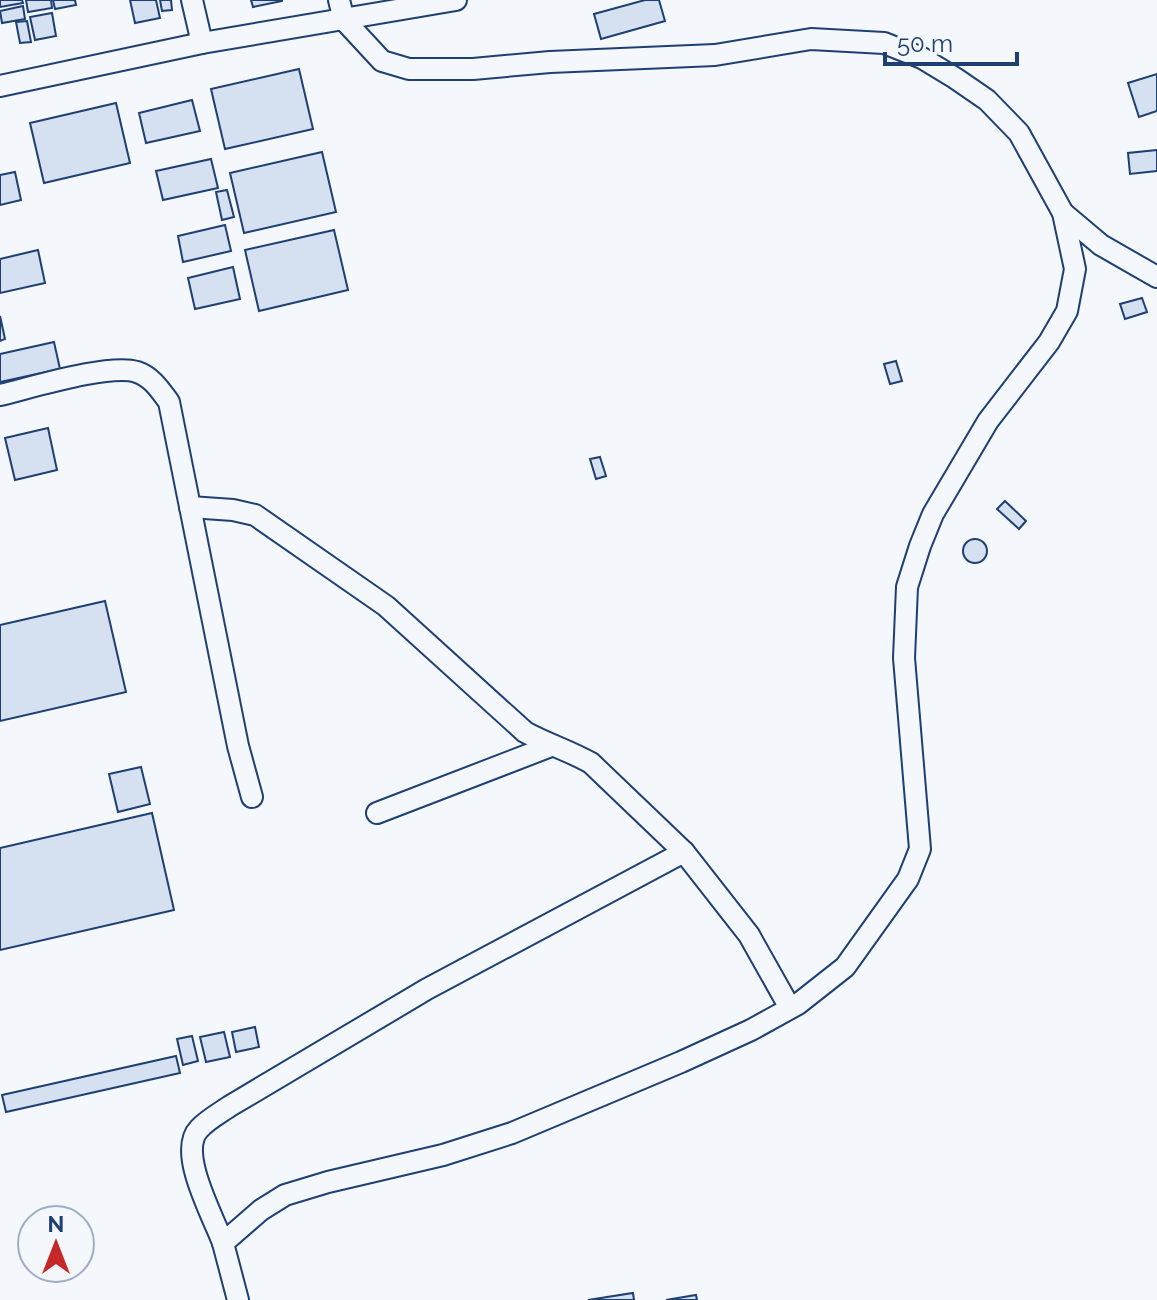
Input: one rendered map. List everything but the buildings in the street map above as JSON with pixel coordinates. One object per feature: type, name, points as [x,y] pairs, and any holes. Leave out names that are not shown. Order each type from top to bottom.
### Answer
[{"type":"street","points":[[192,0],[202,43]]},
{"type":"street","points":[[0,86],[341,10],[454,0]]},
{"type":"street","points":[[223,1243],[261,1210],[285,1195],[443,1155],[512,1133],[681,1062],[751,1030],[790,1008],[845,967],[908,879],[920,849],[904,658],[907,587],[933,514],[988,421],[1049,342],[1067,311],[1075,269],[1063,213],[1019,133],[987,100],[922,58],[884,43],[811,39],[715,55],[550,62],[473,69],[409,69],[382,61],[341,10]]},
{"type":"street","points":[[1063,213],[1101,245],[1157,277]]},
{"type":"street","points":[[0,395],[116,369],[137,372],[156,383],[169,402],[238,746],[252,797]]},
{"type":"street","points":[[190,507],[255,515],[386,606],[525,732],[591,763],[684,852],[749,935],[790,1008]]},
{"type":"street","points":[[377,813],[551,746]]},
{"type":"street","points":[[238,1300],[223,1243],[191,1162],[192,1139],[199,1128],[230,1106],[427,989],[684,852]]}]
